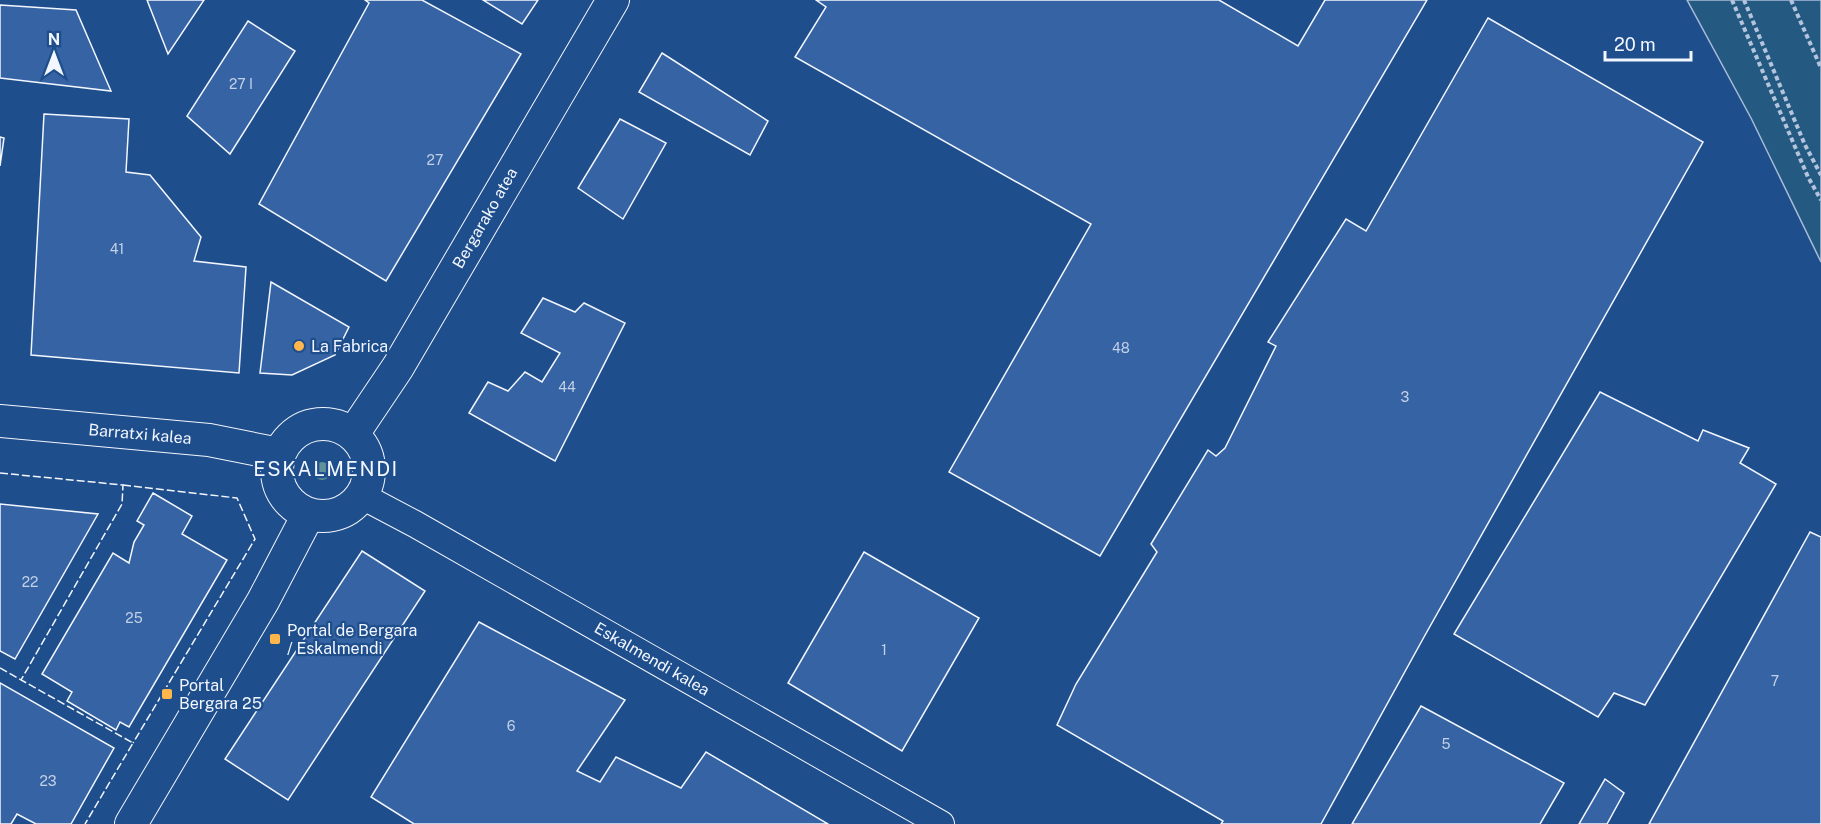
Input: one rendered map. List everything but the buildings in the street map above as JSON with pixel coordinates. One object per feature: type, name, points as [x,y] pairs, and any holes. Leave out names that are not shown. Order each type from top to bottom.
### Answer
[{"type":"street","name":"Bergarako atea","points":[[352,434],[398,367],[613,0]]},
{"type":"street","name":"Barratxi kalea","points":[[0,421],[210,440],[279,454]]},
{"type":"street","points":[[310,425],[340,426],[352,434],[363,447],[369,463],[369,480],[362,496],[338,515],[323,517],[308,515],[287,501],[276,478],[279,454],[286,441],[297,431],[310,425]]},
{"type":"street","name":"Eskalmendi kalea","points":[[362,496],[941,824]]},
{"type":"street","points":[[131,824],[262,601],[308,515]]},
{"type":"path","points":[[1732,0],[1808,177],[1821,200]]},
{"type":"path","points":[[1744,0],[1805,145],[1821,175]]},
{"type":"path","points":[[1791,0],[1821,68]]},
{"type":"shaded area","points":[[1687,0],[1821,0],[1821,262],[1751,118]]},
{"type":"fence","points":[[0,473],[123,485],[122,504],[21,680]]},
{"type":"fence","points":[[123,485],[237,498],[255,539],[133,743]]},
{"type":"fence","points":[[0,668],[133,743],[85,824]]},
{"type":"place","name":"La Fabrica","points":[[299,346]]},
{"type":"place","name":"Portal de Bergara / Eskalmendi","points":[[275,639]]},
{"type":"place","name":"Portal Bergara 25","points":[[167,694]]},
{"type":"district","name":"ESKALMENDI","points":[[326,469]]}]
